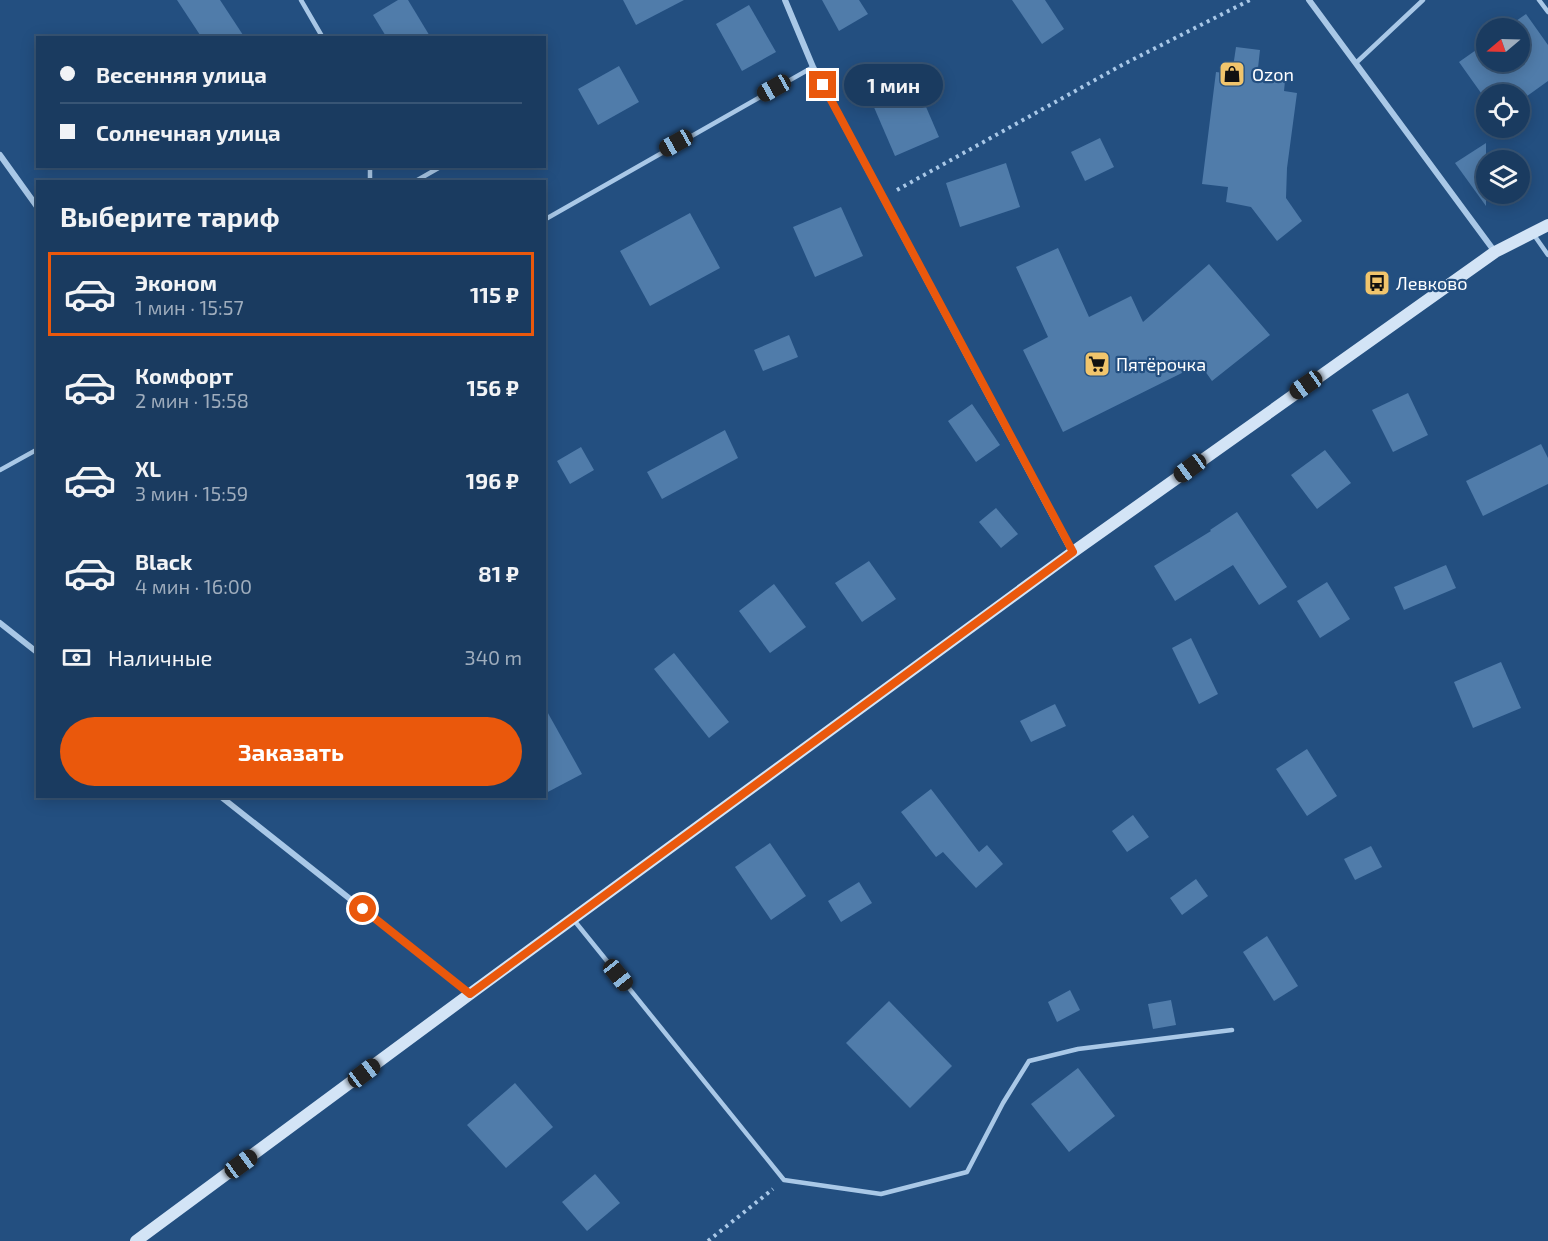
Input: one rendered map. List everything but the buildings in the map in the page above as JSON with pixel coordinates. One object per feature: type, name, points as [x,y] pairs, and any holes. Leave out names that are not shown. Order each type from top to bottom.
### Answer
[{"type":"street","points":[[785,0],[813,67],[1073,552]]},
{"type":"street","points":[[1309,0],[1357,62],[1495,252]]},
{"type":"street","points":[[0,155],[36,205]]},
{"type":"street","points":[[136,1241],[1073,552],[1495,252],[1548,225]]},
{"type":"street","points":[[0,623],[36,650]]},
{"type":"street","points":[[223,798],[470,994]]},
{"type":"lane","points":[[301,0],[322,36]]},
{"type":"lane","points":[[1357,62],[1423,0]]},
{"type":"lane","points":[[1539,0],[1548,12]]},
{"type":"lane","points":[[546,219],[813,67]]},
{"type":"lane","points":[[418,180],[438,168]]},
{"type":"lane","points":[[1534,234],[1548,255]]},
{"type":"lane","points":[[0,470],[36,450]]},
{"type":"lane","points":[[573,919],[784,1180],[881,1194],[967,1172],[1003,1103],[1029,1061],[1078,1049],[1232,1030]]},
{"type":"path","points":[[883,198],[1122,65],[1250,0]]},
{"type":"path","points":[[708,1241],[784,1180]]},
{"type":"place","name":"Ozon","points":[[1232,74]]},
{"type":"place","name":"Левково","points":[[1377,283]]},
{"type":"place","name":"Пятёрочка","points":[[1097,364]]},
{"type":"route","points":[[363,909],[470,994],[1073,552],[823,85]]}]
